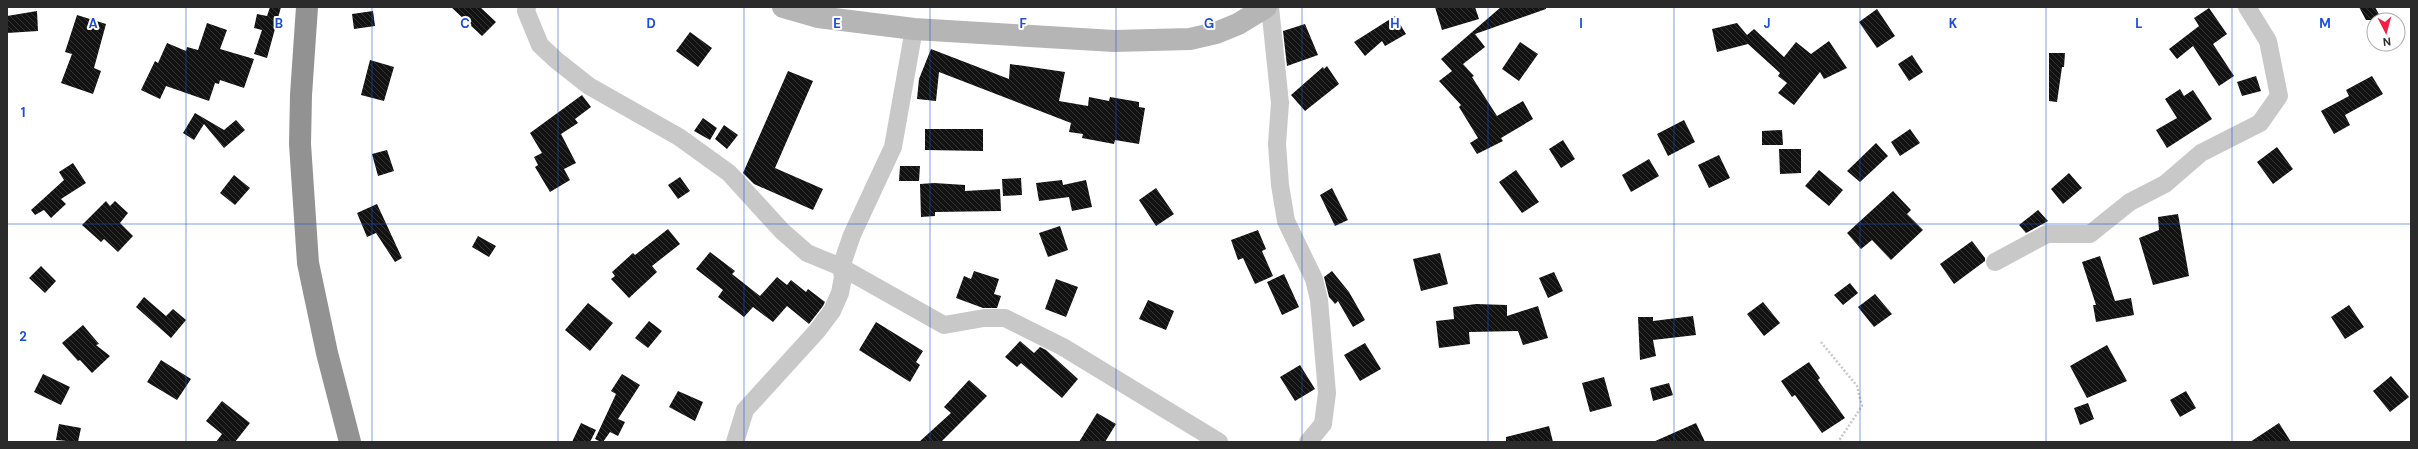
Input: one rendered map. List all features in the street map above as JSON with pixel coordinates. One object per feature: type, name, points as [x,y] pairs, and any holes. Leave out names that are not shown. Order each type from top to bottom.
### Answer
[{"type":"highway","points":[[307,7],[300,144],[308,263],[327,353],[350,442]]},
{"type":"main road","points":[[783,7],[818,17],[914,29],[1114,41],[1190,39],[1216,33],[1238,24],[1266,7]]},
{"type":"street","points":[[526,7],[526,11],[540,45],[556,60],[589,86],[679,137],[729,173],[782,231],[807,253],[841,267],[944,325],[984,318],[1005,318],[1063,347],[1219,442]]},
{"type":"street","points":[[1270,7],[1280,103],[1277,144],[1280,186],[1286,221],[1314,279],[1319,300],[1327,393],[1323,424],[1308,442]]},
{"type":"street","points":[[1996,262],[2047,234],[2090,234],[2130,202],[2165,184],[2201,153],[2260,123],[2279,96],[2268,41],[2247,7]]},
{"type":"street","points":[[735,442],[745,410],[817,331],[832,311],[840,293],[843,276],[841,267],[852,235],[893,147],[914,29]]},
{"type":"path","points":[[1821,342],[1857,386],[1862,406],[1838,442]]},
{"type":"building","points":[[270,7],[281,7],[267,58],[254,54],[262,30],[254,28],[257,14],[267,16]]},
{"type":"building","points":[[451,7],[480,7],[496,22],[482,36]]},
{"type":"building","points":[[1435,7],[1475,7],[1479,19],[1442,30]]},
{"type":"building","points":[[1501,7],[1546,7],[1546,9],[1475,34],[1485,47],[1463,64],[1474,76],[1472,77],[1497,116],[1523,101],[1533,119],[1501,138],[1503,141],[1477,154],[1470,143],[1478,138],[1459,107],[1461,105],[1439,81],[1452,71],[1441,59]]},
{"type":"building","points":[[2359,7],[2375,7],[2378,12],[2366,12],[2366,20]]},
{"type":"building","points":[[2209,8],[2227,34],[2213,44],[2234,76],[2219,86],[2193,46],[2177,59],[2169,49],[2199,26],[2194,18]]},
{"type":"building","points":[[1877,9],[1895,36],[1877,48],[1859,22]]},
{"type":"building","points":[[37,11],[38,31],[7,33],[7,16]]},
{"type":"building","points":[[373,11],[375,26],[354,29],[352,14]]},
{"type":"building","points":[[77,15],[106,24],[94,68],[101,71],[93,94],[61,83],[72,54],[65,52]]},
{"type":"building","points":[[1395,16],[1406,34],[1385,46],[1382,41],[1365,56],[1354,42]]},
{"type":"building","points":[[207,23],[227,30],[220,49],[254,59],[244,88],[220,80],[219,84],[215,83],[209,101],[166,86],[160,99],[141,90],[155,61],[158,63],[167,43],[186,51],[187,47],[198,50]]},
{"type":"building","points":[[1737,23],[1747,35],[1754,29],[1784,57],[1796,42],[1811,54],[1829,41],[1847,68],[1824,79],[1820,72],[1794,105],[1778,93],[1787,83],[1778,76],[1780,73],[1748,44],[1717,52],[1712,29]]},
{"type":"building","points":[[1305,24],[1318,55],[1287,66],[1283,31]]},
{"type":"building","points":[[690,32],[712,48],[698,67],[676,51]]},
{"type":"building","points":[[1520,42],[1538,54],[1519,81],[1502,69]]},
{"type":"building","points":[[931,49],[1009,79],[1010,64],[1065,72],[1059,101],[1088,106],[1089,97],[1109,101],[1110,97],[1139,102],[1139,107],[1145,108],[1139,144],[1115,140],[1114,144],[1082,138],[1083,134],[1069,132],[1071,123],[939,72],[936,101],[917,99],[919,79]]},
{"type":"building","points":[[2049,53],[2065,53],[2064,67],[2062,67],[2057,102],[2049,101]]},
{"type":"building","points":[[1912,55],[1923,72],[1909,81],[1898,64]]},
{"type":"building","points":[[370,60],[394,67],[384,101],[361,95]]},
{"type":"building","points":[[1327,66],[1339,84],[1305,111],[1291,95],[1323,67],[1324,69]]},
{"type":"building","points":[[788,71],[813,81],[775,168],[823,189],[813,210],[754,184],[743,173]]},
{"type":"building","points":[[2256,76],[2261,91],[2242,96],[2237,82]]},
{"type":"building","points":[[2372,76],[2383,94],[2345,115],[2350,125],[2334,134],[2321,111],[2349,96],[2346,90]]},
{"type":"building","points":[[2180,89],[2184,96],[2193,90],[2212,119],[2167,148],[2156,130],[2177,118],[2165,99]]},
{"type":"building","points":[[582,95],[591,107],[575,119],[578,123],[561,134],[576,163],[564,169],[570,180],[550,192],[535,167],[538,165],[534,157],[542,153],[530,133]]},
{"type":"building","points":[[195,113],[224,130],[236,120],[245,130],[224,148],[204,124],[194,140],[183,133]]},
{"type":"building","points":[[703,118],[717,128],[710,140],[694,131]]},
{"type":"building","points":[[1684,120],[1695,142],[1668,156],[1657,134]]},
{"type":"building","points":[[724,125],[738,135],[727,149],[715,139]]},
{"type":"building","points":[[925,129],[983,129],[983,151],[925,150]]},
{"type":"building","points":[[1910,129],[1920,143],[1900,156],[1891,142]]},
{"type":"building","points":[[1782,130],[1783,145],[1762,145],[1762,131]]},
{"type":"building","points":[[1563,140],[1575,159],[1561,168],[1549,149]]},
{"type":"building","points":[[1876,143],[1888,156],[1860,182],[1847,171]]},
{"type":"building","points":[[2277,147],[2293,169],[2273,184],[2257,162]]},
{"type":"building","points":[[1779,149],[1801,149],[1801,173],[1780,174]]},
{"type":"building","points":[[387,150],[394,171],[378,176],[372,154]]},
{"type":"building","points":[[1719,155],[1730,178],[1709,188],[1698,165]]},
{"type":"building","points":[[1649,159],[1659,176],[1631,192],[1622,175]]},
{"type":"building","points":[[73,163],[86,183],[61,199],[66,204],[51,218],[44,210],[35,215],[31,210],[64,180],[59,172]]},
{"type":"building","points":[[900,166],[920,166],[919,181],[899,181]]},
{"type":"building","points":[[1516,170],[1539,202],[1522,213],[1499,182]]},
{"type":"building","points":[[1819,170],[1843,190],[1829,206],[1805,186]]},
{"type":"building","points":[[2069,173],[2082,188],[2063,204],[2051,189]]},
{"type":"building","points":[[234,175],[250,188],[235,205],[220,193]]},
{"type":"building","points":[[680,177],[690,191],[678,199],[668,185]]},
{"type":"building","points":[[1021,178],[1022,195],[1003,196],[1002,179]]},
{"type":"building","points":[[1062,180],[1063,185],[1086,180],[1092,207],[1072,211],[1069,197],[1039,201],[1036,183]]},
{"type":"building","points":[[934,183],[965,185],[965,191],[1000,189],[1001,211],[935,212],[935,216],[921,217],[920,184]]},
{"type":"building","points":[[1156,188],[1174,214],[1156,226],[1139,200]]},
{"type":"building","points":[[1332,188],[1348,220],[1335,226],[1320,195]]},
{"type":"building","points":[[1893,191],[1911,210],[1907,214],[1923,230],[1891,260],[1872,240],[1861,249],[1847,233]]},
{"type":"building","points":[[106,201],[110,206],[115,201],[128,213],[120,223],[133,236],[118,252],[104,239],[101,242],[82,225]]},
{"type":"building","points":[[377,204],[402,258],[395,262],[376,233],[367,237],[357,213]]},
{"type":"building","points":[[2038,210],[2048,221],[2026,233],[2019,225]]},
{"type":"building","points":[[2178,214],[2189,276],[2153,285],[2139,238],[2159,230],[2158,217]]},
{"type":"building","points":[[1060,226],[1068,250],[1048,257],[1039,233]]},
{"type":"building","points":[[668,229],[680,244],[652,266],[657,272],[629,298],[611,279],[615,276],[612,272],[633,253],[635,255]]},
{"type":"building","points":[[1258,230],[1266,249],[1262,251],[1273,276],[1255,284],[1243,258],[1238,260],[1231,240]]},
{"type":"building","points":[[478,236],[496,246],[489,257],[472,247]]},
{"type":"building","points":[[1972,241],[1985,258],[1985,261],[1954,284],[1940,264]]},
{"type":"building","points":[[710,252],[735,271],[732,274],[760,296],[777,277],[787,285],[791,280],[806,292],[808,289],[825,302],[809,324],[787,306],[773,322],[753,307],[744,317],[718,297],[723,290],[696,269]]},
{"type":"building","points":[[1440,253],[1448,284],[1421,291],[1413,259]]},
{"type":"building","points":[[2100,256],[2115,301],[2131,298],[2134,315],[2096,322],[2093,305],[2096,305],[2082,262]]},
{"type":"building","points":[[41,266],[56,281],[45,293],[29,278]]},
{"type":"building","points":[[974,271],[999,279],[994,294],[1001,296],[997,308],[983,308],[956,298],[964,276],[971,279]]},
{"type":"building","points":[[1332,271],[1349,292],[1365,320],[1353,327],[1338,301],[1335,304],[1329,297],[1324,277]]},
{"type":"building","points":[[1554,272],[1563,291],[1548,298],[1539,278]]},
{"type":"building","points":[[1284,274],[1299,307],[1282,315],[1267,282]]},
{"type":"building","points":[[1056,279],[1078,287],[1066,317],[1045,309]]},
{"type":"building","points":[[1850,283],[1858,293],[1843,305],[1834,295]]},
{"type":"building","points":[[1875,294],[1892,314],[1874,327],[1858,307]]},
{"type":"building","points":[[144,297],[166,316],[173,309],[186,320],[171,338],[136,307]]},
{"type":"building","points":[[1148,300],[1174,311],[1166,330],[1139,319]]},
{"type":"building","points":[[1763,302],[1780,323],[1764,336],[1747,314]]},
{"type":"building","points":[[588,303],[613,323],[590,351],[565,330]]},
{"type":"building","points":[[1476,304],[1507,305],[1507,316],[1538,306],[1548,338],[1523,345],[1518,331],[1469,332],[1470,344],[1439,348],[1436,321],[1454,319],[1453,307]]},
{"type":"building","points":[[2349,305],[2364,327],[2345,339],[2331,317]]},
{"type":"building","points":[[1693,316],[1696,335],[1653,340],[1656,356],[1640,360],[1638,317],[1653,317],[1653,321]]},
{"type":"building","points":[[649,321],[662,331],[648,348],[635,338]]},
{"type":"building","points":[[876,322],[923,351],[916,362],[920,365],[910,382],[859,350]]},
{"type":"building","points":[[83,325],[99,344],[96,345],[110,356],[92,373],[80,360],[78,361],[62,343]]},
{"type":"building","points":[[1020,341],[1034,353],[1040,347],[1046,350],[1078,379],[1062,398],[1021,363],[1017,367],[1005,357]]},
{"type":"building","points":[[1365,343],[1381,369],[1360,381],[1344,355]]},
{"type":"building","points":[[2107,345],[2127,381],[2087,398],[2070,366]]},
{"type":"building","points":[[161,360],[191,379],[177,400],[147,382]]},
{"type":"building","points":[[1809,362],[1820,378],[1818,380],[1845,418],[1822,433],[1795,395],[1792,397],[1781,381]]},
{"type":"building","points":[[1300,365],[1315,389],[1295,401],[1280,377]]},
{"type":"building","points":[[43,374],[70,387],[61,405],[34,392]]},
{"type":"building","points":[[622,374],[640,385],[618,419],[625,422],[618,436],[610,432],[603,442],[601,442],[595,439],[616,394],[611,391]]},
{"type":"building","points":[[2391,376],[2409,397],[2390,412],[2373,391]]},
{"type":"building","points":[[1604,377],[1612,406],[1590,412],[1582,383]]},
{"type":"building","points":[[969,380],[987,396],[941,442],[919,442],[951,413],[944,407]]},
{"type":"building","points":[[1669,383],[1673,395],[1653,401],[1650,388]]},
{"type":"building","points":[[678,391],[703,402],[695,421],[669,407]]},
{"type":"building","points":[[2186,391],[2196,408],[2180,417],[2170,400]]},
{"type":"building","points":[[222,401],[250,423],[235,442],[216,442],[222,434],[206,421]]},
{"type":"building","points":[[2088,403],[2094,419],[2080,425],[2074,408]]},
{"type":"building","points":[[1097,413],[1116,424],[1105,442],[1079,442]]},
{"type":"building","points":[[581,423],[596,430],[590,442],[572,442]]},
{"type":"building","points":[[1696,423],[1705,442],[1653,442]]},
{"type":"building","points":[[2279,423],[2291,442],[2250,442]]},
{"type":"building","points":[[59,424],[81,428],[78,442],[56,440]]},
{"type":"building","points":[[1549,426],[1553,442],[1506,442],[1506,437]]}]
